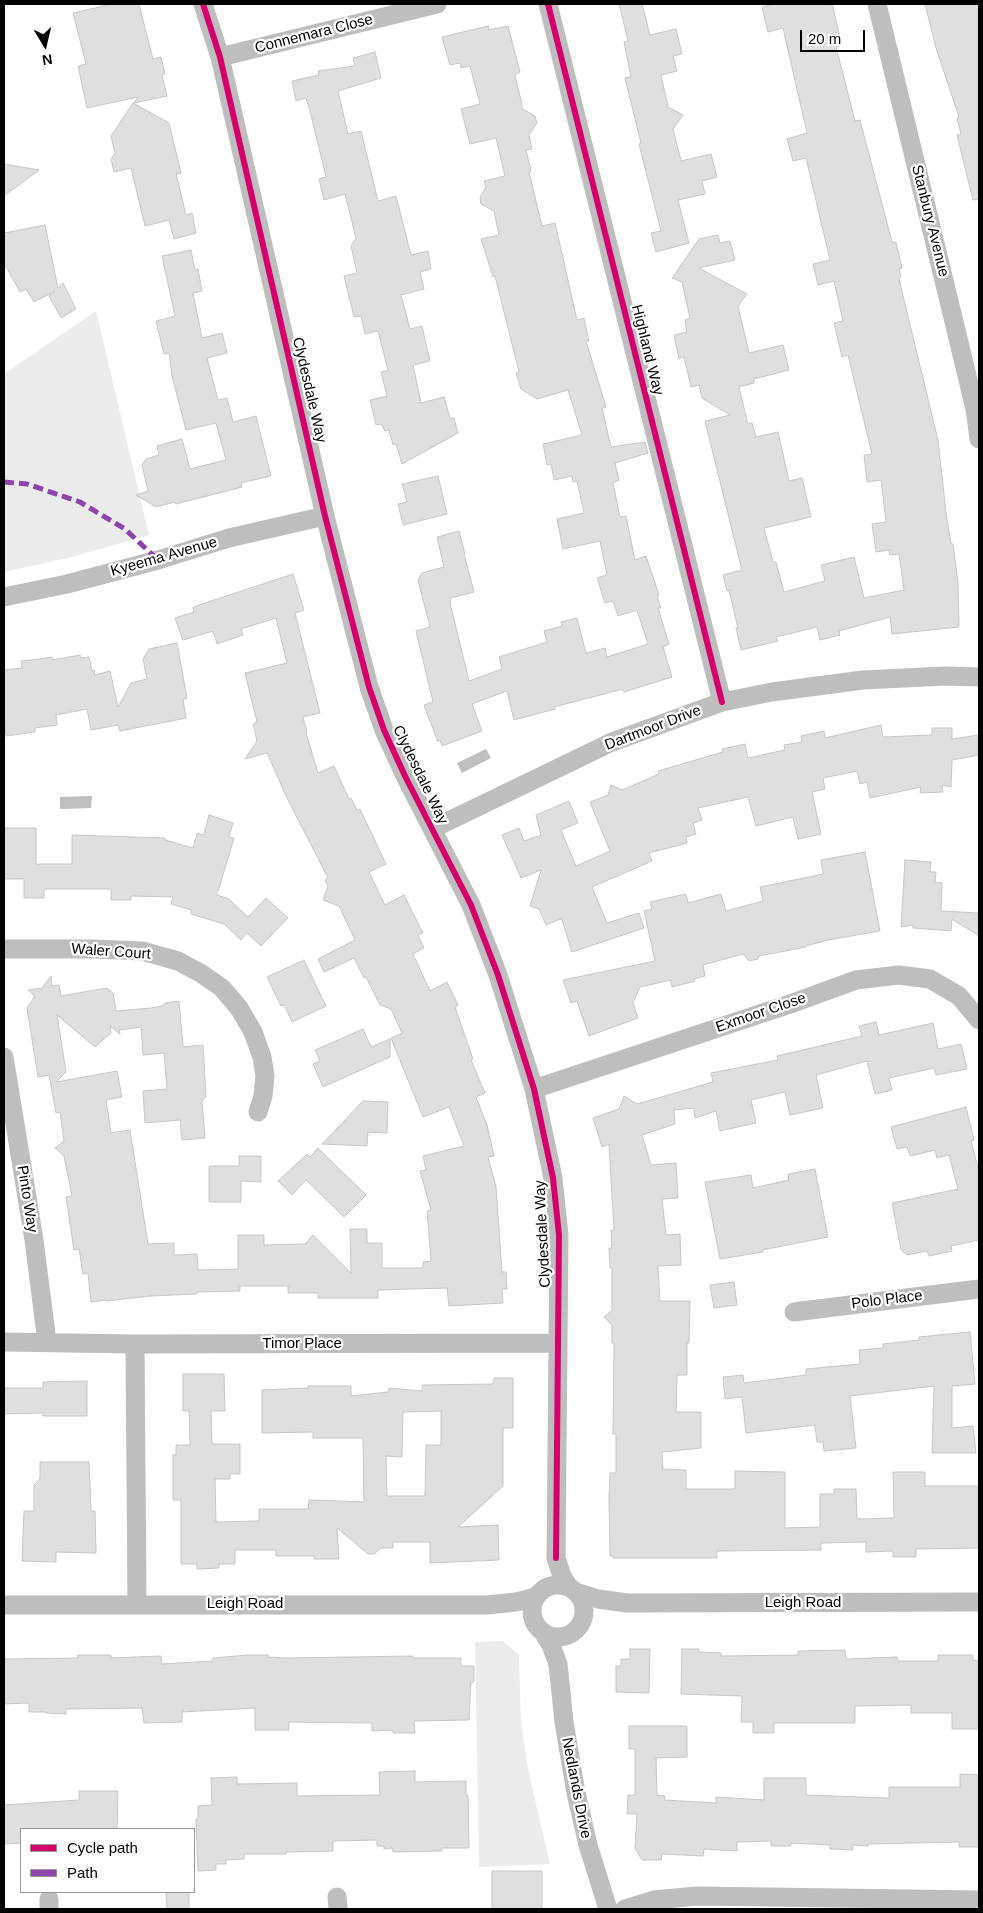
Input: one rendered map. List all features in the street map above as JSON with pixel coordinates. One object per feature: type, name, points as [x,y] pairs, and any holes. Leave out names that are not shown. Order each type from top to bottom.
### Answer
[{"type":"street","name":"Clydesdale Way","points":[[203,4],[220,57],[325,516],[369,687],[384,730],[401,769],[471,906],[498,975],[534,1089],[554,1178],[559,1235],[556,1558],[550,1578],[538,1594],[532,1612],[540,1629],[551,1645],[558,1664]]},
{"type":"street","name":"Connemara Close","points":[[220,57],[437,4]]},
{"type":"street","name":"Highland Way","points":[[548,4],[722,702]]},
{"type":"street","name":"Stanbury Avenue","points":[[876,4],[956,330],[979,439]]},
{"type":"street","name":"Kyeema Avenue","points":[[4,597],[67,584],[158,560],[228,538],[325,516]]},
{"type":"street","name":"Dartmoor Drive","points":[[432,828],[612,742],[722,702],[772,692],[863,680],[945,676],[979,677]]},
{"type":"street","name":"Waler Court","points":[[4,949],[142,951],[178,961],[202,974],[228,995],[239,1008],[253,1032],[262,1057],[265,1076],[263,1096],[258,1112]]},
{"type":"street","name":"Exmoor Close","points":[[534,1089],[793,1003],[856,980],[899,975],[930,979],[959,996],[979,1020]]},
{"type":"street","name":"Pinto Way","points":[[4,1057],[34,1240],[47,1342]]},
{"type":"street","name":"Polo Place","points":[[794,1312],[979,1289]]},
{"type":"street","name":"Timor Place","points":[[4,1342],[135,1344],[558,1343]]},
{"type":"street","points":[[135,1344],[137,1604]]},
{"type":"street","name":"Clydesdale Way","points":[[556,1558],[562,1576],[583,1605],[582,1620]]},
{"type":"street","points":[[538,1594],[554,1585],[573,1590]]},
{"type":"street","name":"Leigh Road","points":[[573,1590],[598,1599],[627,1603],[979,1602]]},
{"type":"street","name":"Leigh Road","points":[[4,1605],[487,1605],[516,1602],[538,1594]]},
{"type":"street","name":"Leigh Road","points":[[582,1620],[599,1610],[627,1603]]},
{"type":"street","name":"Leigh Road","points":[[487,1605],[518,1616],[540,1629]]},
{"type":"street","points":[[558,1664],[561,1648],[569,1634],[579,1626],[582,1620]]},
{"type":"street","points":[[540,1629],[556,1636],[569,1634]]},
{"type":"street","name":"Nedlands Drive","points":[[558,1664],[564,1722],[576,1793],[588,1845],[608,1909]]},
{"type":"street","points":[[625,1909],[654,1900],[697,1896],[979,1900]]},
{"type":"shaded area","points":[[96,311],[149,535],[72,557],[4,572],[4,374]]},
{"type":"shaded area","points":[[486,749],[491,758],[462,773],[457,763]]},
{"type":"shaded area","points":[[92,796],[91,808],[60,809],[60,797]]},
{"type":"shaded area","points":[[503,1641],[519,1655],[521,1722],[528,1769],[550,1864],[479,1867],[475,1642]]},
{"type":"building","points":[[112,4],[139,4],[153,59],[161,57],[165,74],[162,75],[167,96],[134,103],[138,97],[87,108],[78,66],[86,64],[73,13]]},
{"type":"building","points":[[619,4],[642,4],[650,35],[676,29],[682,54],[673,56],[677,71],[661,75],[668,107],[683,115],[673,129],[681,161],[711,154],[717,177],[702,181],[705,194],[678,200],[689,243],[656,252],[651,233],[661,231],[625,78],[631,77],[624,42],[628,41]]},
{"type":"building","points":[[774,4],[832,4],[842,45],[836,47],[855,121],[860,120],[892,242],[896,242],[902,268],[899,269],[901,277],[899,278],[938,440],[946,513],[951,544],[953,544],[958,582],[959,627],[892,634],[890,617],[839,631],[840,635],[820,640],[817,627],[776,637],[778,641],[741,650],[729,590],[727,591],[723,575],[742,570],[705,421],[730,415],[702,398],[699,385],[691,387],[684,357],[679,359],[674,335],[687,332],[685,320],[690,318],[682,282],[672,278],[699,239],[718,235],[720,243],[730,241],[735,260],[699,268],[747,294],[738,306],[749,353],[783,345],[789,370],[754,379],[754,383],[739,387],[748,424],[752,423],[756,437],[778,432],[789,481],[802,478],[811,517],[764,528],[773,562],[776,562],[784,592],[825,581],[821,565],[854,557],[864,598],[904,590],[899,554],[890,555],[889,550],[876,552],[872,524],[886,522],[881,480],[867,482],[864,455],[872,454],[848,355],[842,357],[834,323],[843,321],[834,281],[818,285],[813,264],[830,260],[806,158],[793,161],[787,139],[807,133],[783,28],[768,32],[762,7]]},
{"type":"building","points":[[925,4],[979,4],[979,199],[973,200],[957,135],[961,134],[957,118],[959,117],[936,48]]},
{"type":"building","points":[[488,26],[489,30],[508,26],[520,72],[515,75],[523,109],[535,116],[537,123],[529,135],[532,149],[526,150],[531,171],[529,172],[542,226],[555,223],[577,320],[584,318],[589,341],[586,341],[606,407],[602,408],[611,447],[645,442],[648,453],[615,463],[619,480],[613,483],[620,517],[626,516],[635,560],[646,556],[659,595],[657,596],[661,608],[658,608],[669,644],[663,647],[672,677],[624,692],[623,689],[554,707],[555,709],[514,720],[507,691],[472,704],[482,731],[442,746],[440,740],[438,742],[424,705],[433,702],[416,631],[430,627],[418,580],[422,573],[444,567],[437,537],[459,531],[474,592],[450,598],[469,681],[502,669],[499,657],[547,642],[544,631],[562,626],[561,622],[577,618],[586,653],[605,648],[607,657],[648,644],[637,610],[618,616],[613,601],[605,603],[597,578],[607,575],[600,541],[563,549],[557,519],[584,513],[577,481],[573,482],[572,476],[554,480],[551,464],[547,465],[543,444],[582,435],[568,390],[537,399],[521,389],[516,373],[519,372],[495,276],[493,277],[481,239],[499,235],[494,211],[481,204],[480,197],[486,187],[484,181],[505,176],[496,138],[470,144],[461,109],[480,104],[470,66],[461,68],[460,63],[450,65],[442,37]]},
{"type":"building","points":[[375,52],[381,78],[338,91],[348,134],[361,131],[378,201],[396,196],[411,255],[428,251],[431,269],[420,272],[424,289],[401,295],[410,329],[422,326],[430,361],[413,365],[421,403],[444,397],[450,418],[454,418],[458,433],[402,464],[396,444],[393,445],[389,430],[385,431],[381,424],[376,425],[370,400],[387,396],[381,372],[388,370],[378,331],[365,334],[361,316],[354,317],[344,276],[357,273],[351,246],[356,238],[345,194],[324,200],[319,179],[326,177],[310,111],[306,98],[296,101],[292,81],[319,75],[318,71],[355,66],[353,58]]},
{"type":"building","points":[[133,103],[169,123],[181,173],[176,174],[186,215],[192,213],[196,233],[174,239],[169,220],[145,226],[131,168],[114,172],[111,159],[115,153],[111,136]]},
{"type":"building","points":[[4,164],[39,170],[4,196]]},
{"type":"building","points":[[45,225],[58,288],[63,283],[76,309],[61,318],[49,296],[55,291],[34,302],[26,289],[20,292],[4,263],[4,233]]},
{"type":"building","points":[[191,250],[195,270],[198,269],[202,291],[193,293],[202,338],[222,333],[227,353],[207,358],[218,400],[227,398],[233,422],[256,416],[271,476],[241,483],[242,487],[176,504],[175,502],[156,507],[136,495],[148,491],[142,465],[146,459],[159,455],[157,446],[182,439],[190,469],[226,460],[216,423],[186,430],[172,376],[169,353],[164,354],[156,321],[175,316],[162,256]]},
{"type":"building","points":[[438,476],[447,514],[403,525],[398,504],[407,502],[402,484]]},
{"type":"building","points":[[293,574],[304,610],[295,613],[320,713],[303,717],[318,773],[334,766],[349,799],[351,798],[357,810],[360,809],[386,864],[369,872],[385,905],[404,895],[423,933],[418,935],[424,948],[413,954],[430,991],[447,982],[458,1005],[455,1007],[473,1059],[471,1060],[485,1093],[476,1097],[487,1125],[494,1156],[488,1157],[496,1187],[502,1272],[506,1272],[507,1289],[502,1289],[503,1303],[449,1306],[447,1288],[378,1290],[378,1298],[318,1298],[318,1293],[288,1293],[288,1286],[240,1286],[240,1291],[197,1292],[197,1294],[150,1296],[91,1302],[88,1273],[83,1274],[79,1249],[74,1250],[66,1197],[72,1196],[64,1156],[55,1148],[64,1141],[60,1112],[56,1113],[49,1075],[38,1077],[27,1008],[35,996],[28,990],[42,988],[51,976],[52,986],[59,985],[61,996],[107,988],[113,993],[116,1011],[151,1008],[179,1001],[183,1047],[203,1045],[206,1097],[202,1101],[205,1138],[182,1140],[180,1120],[145,1123],[143,1091],[167,1089],[164,1053],[143,1055],[141,1027],[119,1030],[120,1034],[110,1026],[111,1033],[95,1047],[57,1015],[66,1072],[56,1082],[117,1071],[122,1097],[106,1100],[111,1133],[130,1130],[148,1244],[174,1243],[174,1255],[197,1254],[198,1270],[238,1269],[238,1235],[264,1235],[264,1245],[305,1244],[313,1235],[351,1273],[350,1229],[367,1229],[367,1243],[382,1243],[382,1268],[423,1268],[423,1262],[431,1261],[427,1211],[431,1210],[420,1171],[426,1170],[423,1156],[464,1146],[449,1107],[423,1117],[391,1038],[402,1033],[391,1009],[380,1005],[354,958],[324,972],[318,959],[355,940],[339,906],[323,900],[328,886],[325,880],[328,878],[286,796],[267,753],[245,759],[257,741],[253,724],[257,722],[245,673],[287,663],[276,618],[241,629],[243,635],[217,644],[213,631],[183,640],[175,618],[194,612],[193,607]]},
{"type":"building","points":[[177,643],[187,698],[183,699],[186,718],[120,731],[118,725],[91,730],[87,709],[56,715],[57,725],[35,728],[35,732],[6,736],[4,670],[22,668],[21,661],[52,657],[52,660],[80,655],[81,658],[89,657],[92,671],[94,670],[95,675],[110,671],[118,707],[131,683],[147,679],[143,659],[149,649]]},
{"type":"building","points":[[881,725],[883,737],[932,735],[932,728],[952,728],[952,739],[979,735],[979,755],[952,760],[951,787],[942,785],[943,792],[920,793],[921,787],[870,798],[867,782],[860,784],[857,771],[823,778],[825,789],[812,792],[821,834],[798,839],[793,817],[756,826],[748,797],[698,808],[702,820],[693,823],[696,834],[686,837],[687,843],[649,853],[652,861],[592,887],[607,923],[639,913],[644,928],[572,952],[562,920],[560,919],[546,925],[539,909],[530,906],[541,870],[521,878],[502,835],[519,828],[524,841],[541,835],[536,815],[569,801],[578,823],[561,830],[576,866],[610,851],[590,802],[608,795],[611,785],[622,790],[659,774],[658,771],[723,752],[722,749],[745,744],[748,758],[785,750],[784,745],[802,742],[801,736],[824,731],[825,738]]},
{"type":"building","points":[[209,815],[233,823],[229,837],[234,838],[217,895],[229,899],[248,917],[266,898],[288,918],[261,946],[247,933],[241,940],[224,924],[191,914],[192,910],[171,904],[173,897],[131,896],[131,900],[111,900],[111,889],[44,889],[44,898],[24,898],[24,879],[4,879],[4,828],[36,828],[36,864],[72,864],[72,835],[165,838],[165,840],[193,848],[197,833],[204,835]]},
{"type":"building","points":[[865,852],[880,931],[828,940],[806,947],[759,956],[758,959],[749,961],[743,954],[703,965],[705,976],[694,979],[695,981],[672,987],[671,980],[640,987],[633,1003],[638,1018],[589,1036],[577,1001],[571,1003],[563,980],[655,961],[644,911],[652,909],[650,902],[686,894],[688,903],[721,894],[726,911],[763,901],[760,887],[823,874],[821,860]]},
{"type":"building","points":[[905,860],[931,862],[930,872],[936,872],[935,882],[942,883],[941,911],[979,913],[979,936],[952,919],[951,931],[913,928],[913,925],[901,927]]},
{"type":"building","points":[[304,960],[326,1006],[292,1022],[284,1005],[281,1006],[267,977]]},
{"type":"building","points":[[876,1022],[879,1035],[933,1023],[938,1049],[961,1044],[967,1069],[936,1075],[934,1068],[889,1078],[892,1090],[875,1094],[867,1061],[816,1075],[823,1108],[790,1115],[785,1092],[751,1100],[756,1123],[720,1131],[716,1111],[695,1118],[694,1108],[674,1110],[675,1124],[642,1135],[651,1165],[676,1163],[678,1198],[662,1199],[666,1235],[680,1234],[681,1265],[658,1266],[660,1301],[690,1301],[687,1375],[677,1375],[676,1412],[701,1412],[701,1448],[662,1452],[663,1469],[686,1470],[686,1489],[735,1489],[735,1471],[785,1472],[785,1528],[820,1527],[820,1494],[834,1494],[834,1489],[856,1489],[857,1519],[894,1518],[893,1472],[925,1472],[925,1486],[979,1486],[979,1548],[916,1549],[916,1557],[893,1557],[893,1551],[866,1552],[866,1542],[821,1543],[821,1550],[717,1551],[717,1558],[613,1558],[613,1556],[610,1556],[609,1497],[610,1473],[616,1473],[616,1434],[613,1434],[614,1343],[612,1343],[612,1325],[604,1317],[612,1310],[612,1268],[610,1268],[609,1248],[612,1248],[611,1230],[614,1230],[609,1144],[602,1147],[593,1118],[619,1109],[624,1096],[637,1104],[713,1082],[711,1073],[778,1060],[777,1056],[862,1036],[859,1026]]},
{"type":"building","points":[[363,1029],[371,1047],[390,1039],[390,1057],[323,1087],[313,1064],[320,1061],[315,1050]]},
{"type":"building","points":[[363,1101],[388,1102],[387,1133],[368,1132],[367,1146],[322,1144]]},
{"type":"building","points":[[966,1107],[974,1140],[971,1141],[979,1172],[979,1240],[951,1246],[952,1251],[929,1256],[927,1251],[907,1255],[901,1250],[892,1203],[958,1189],[949,1155],[937,1158],[935,1150],[910,1156],[907,1147],[897,1149],[891,1127]]},
{"type":"building","points":[[318,1148],[366,1195],[344,1217],[306,1180],[292,1195],[278,1181],[307,1154],[310,1157]]},
{"type":"building","points":[[239,1156],[261,1156],[261,1182],[241,1181],[241,1202],[209,1202],[209,1166],[239,1166]]},
{"type":"building","points":[[815,1169],[828,1237],[762,1250],[763,1252],[720,1259],[705,1182],[751,1175],[753,1188],[789,1180],[788,1174]]},
{"type":"building","points":[[734,1282],[737,1305],[714,1308],[710,1285]]},
{"type":"building","points":[[970,1332],[975,1384],[952,1386],[952,1428],[973,1426],[976,1453],[932,1453],[934,1386],[850,1396],[856,1448],[824,1451],[823,1442],[817,1442],[815,1425],[746,1433],[742,1397],[725,1399],[723,1377],[743,1375],[744,1383],[806,1375],[806,1369],[860,1364],[859,1350],[883,1348],[883,1344],[919,1340],[919,1337]]},
{"type":"building","points":[[183,1374],[224,1374],[225,1411],[211,1411],[212,1444],[240,1444],[240,1474],[230,1474],[230,1479],[215,1479],[216,1522],[259,1521],[259,1509],[308,1509],[309,1500],[364,1502],[363,1438],[313,1438],[313,1432],[262,1433],[262,1390],[308,1388],[308,1386],[351,1386],[351,1396],[388,1392],[389,1388],[422,1391],[422,1385],[493,1384],[494,1378],[513,1378],[513,1428],[503,1428],[503,1486],[458,1527],[498,1525],[499,1560],[430,1563],[430,1542],[393,1542],[393,1548],[381,1548],[374,1554],[368,1554],[337,1528],[339,1559],[314,1559],[314,1556],[276,1556],[276,1550],[235,1550],[235,1564],[219,1564],[219,1568],[197,1569],[197,1564],[181,1564],[181,1500],[173,1500],[173,1455],[176,1455],[176,1445],[190,1445],[189,1411],[183,1411]],"holes":[[[441,1411],[441,1445],[426,1445],[425,1496],[387,1496],[386,1456],[402,1457],[403,1412]]]},
{"type":"building","points":[[87,1381],[87,1416],[43,1416],[43,1413],[4,1414],[4,1388],[43,1388],[43,1382]]},
{"type":"building","points":[[40,1462],[89,1462],[91,1511],[95,1511],[96,1553],[56,1552],[56,1562],[22,1561],[24,1511],[34,1511],[34,1485],[40,1479]]},
{"type":"building","points":[[630,1649],[650,1649],[649,1693],[616,1692],[616,1666],[621,1666],[621,1659],[630,1659]]},
{"type":"building","points":[[682,1649],[699,1649],[699,1652],[721,1653],[721,1656],[798,1655],[798,1651],[845,1650],[846,1659],[897,1657],[898,1661],[938,1661],[938,1655],[973,1655],[973,1660],[979,1661],[979,1729],[952,1729],[952,1713],[911,1713],[911,1705],[855,1706],[855,1723],[774,1723],[774,1733],[753,1733],[753,1722],[741,1722],[742,1696],[681,1694]]},
{"type":"building","points":[[78,1655],[111,1655],[111,1658],[161,1656],[162,1664],[213,1661],[213,1658],[248,1655],[268,1655],[268,1657],[286,1658],[413,1656],[413,1658],[461,1658],[461,1666],[474,1666],[474,1682],[471,1683],[469,1720],[414,1721],[415,1733],[393,1733],[393,1730],[372,1731],[372,1723],[289,1722],[289,1730],[255,1730],[255,1708],[182,1712],[182,1722],[144,1723],[142,1708],[66,1709],[66,1714],[29,1712],[29,1703],[4,1704],[4,1659],[78,1658]]},
{"type":"building","points":[[629,1726],[687,1726],[687,1757],[656,1758],[657,1795],[665,1796],[664,1800],[716,1803],[716,1797],[764,1800],[764,1778],[806,1778],[806,1795],[889,1798],[889,1787],[960,1787],[960,1774],[979,1775],[979,1847],[959,1847],[959,1842],[868,1844],[868,1846],[853,1845],[853,1850],[830,1849],[830,1845],[791,1843],[791,1846],[771,1846],[771,1841],[737,1842],[737,1851],[704,1849],[703,1856],[662,1854],[661,1860],[642,1860],[635,1848],[637,1814],[627,1814],[628,1795],[635,1795],[635,1749],[629,1749]]},
{"type":"building","points":[[415,1771],[415,1782],[466,1781],[469,1848],[442,1848],[442,1851],[393,1852],[392,1848],[384,1849],[384,1846],[377,1846],[377,1840],[333,1841],[333,1851],[244,1854],[244,1859],[226,1860],[226,1864],[216,1864],[216,1870],[198,1871],[196,1819],[198,1819],[198,1806],[212,1805],[211,1778],[237,1777],[237,1784],[297,1783],[297,1796],[380,1795],[379,1772]]},
{"type":"building","points":[[79,1791],[118,1791],[117,1828],[20,1828],[20,1843],[4,1844],[4,1805],[79,1800]]},
{"type":"building","points":[[492,1871],[542,1871],[542,1909],[492,1909]]},
{"type":"building","points":[[166,1893],[189,1893],[189,1909],[167,1909]]},
{"type":"marked path","points":[[4,482],[27,484],[80,502],[125,529],[158,560]]},
{"type":"cycle path","points":[[203,4],[220,57],[325,516],[369,687],[384,730],[405,776],[471,905],[498,975],[534,1089],[553,1178],[559,1235],[556,1558]]},
{"type":"cycle path","points":[[548,4],[722,702]]}]
